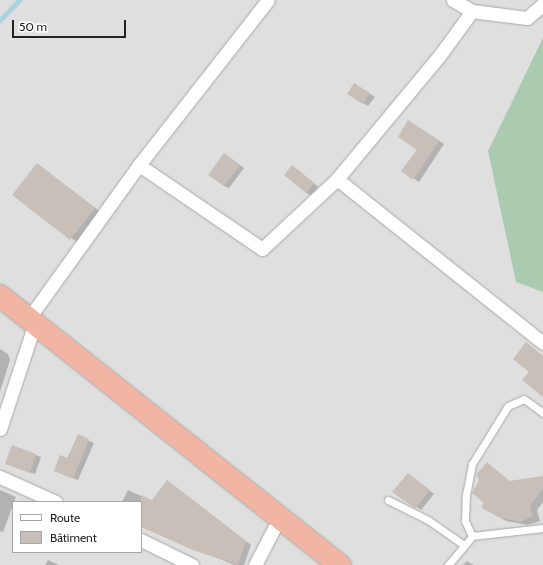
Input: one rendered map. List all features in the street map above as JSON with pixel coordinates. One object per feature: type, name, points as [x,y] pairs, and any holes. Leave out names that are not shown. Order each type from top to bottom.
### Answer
[{"type":"highway","points":[[0,296],[340,565]]},
{"type":"street","points":[[0,429],[32,321],[139,165],[268,0]]},
{"type":"street","points":[[452,0],[472,11],[527,18],[543,4]]},
{"type":"street","points":[[139,165],[262,249],[337,179],[440,55],[472,11]]},
{"type":"street","points":[[337,179],[543,343]]},
{"type":"street","points":[[0,477],[54,501]]},
{"type":"street","points":[[255,565],[280,517]]},
{"type":"street","points":[[142,540],[192,565]]},
{"type":"lane","points":[[472,536],[465,521],[466,495],[472,464],[508,406],[524,399],[543,413]]},
{"type":"lane","points":[[388,500],[428,520],[464,545]]},
{"type":"lane","points":[[448,565],[472,536],[543,528]]},
{"type":"shaded area","points":[[0,0],[543,0],[543,565],[0,565]]},
{"type":"green space","points":[[543,38],[543,292],[516,282],[488,151]]},
{"type":"building","points":[[354,83],[370,93],[363,104],[347,94]]},
{"type":"building","points":[[408,120],[439,141],[413,180],[401,171],[417,150],[398,137]]},
{"type":"building","points":[[224,153],[240,165],[224,186],[208,175]]},
{"type":"building","points":[[37,163],[95,208],[70,240],[12,195]]},
{"type":"building","points":[[292,165],[314,183],[306,193],[284,175]]},
{"type":"building","points":[[526,342],[543,356],[543,397],[522,380],[529,372],[513,359]]},
{"type":"building","points":[[78,434],[89,439],[73,479],[54,471],[60,455],[68,458]]},
{"type":"building","points":[[12,445],[36,454],[30,473],[5,464]]},
{"type":"building","points":[[487,462],[509,481],[543,476],[543,488],[530,506],[533,516],[520,522],[498,517],[482,508],[483,502],[472,493],[479,480],[476,475]]},
{"type":"building","points":[[408,473],[430,490],[415,508],[392,492]]},
{"type":"building","points":[[167,480],[246,541],[238,565],[193,550],[142,527],[141,495],[152,500]]},
{"type":"waterway","points":[[0,20],[19,0]]}]
